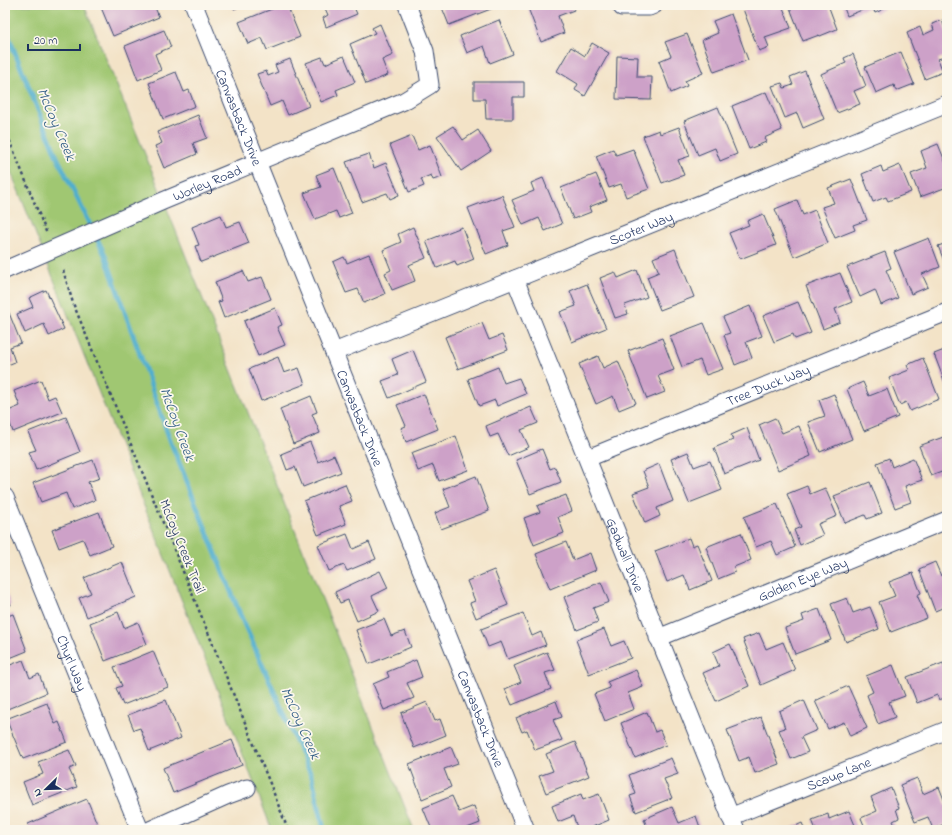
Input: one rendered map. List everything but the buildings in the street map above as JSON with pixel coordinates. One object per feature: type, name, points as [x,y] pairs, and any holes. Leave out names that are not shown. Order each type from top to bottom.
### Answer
[{"type":"street","name":"Canvasback Drive","points":[[194,5],[526,830]]},
{"type":"street","name":"Worley Road","points":[[5,270],[54,241],[162,201],[404,101],[430,85],[425,51],[407,5]]},
{"type":"street","points":[[622,6],[649,7],[654,5]]},
{"type":"street","name":"Scoter Way","points":[[334,352],[947,104]]},
{"type":"street","name":"Gadwall Drive","points":[[515,279],[733,823]]},
{"type":"street","name":"Tree Duck Way","points":[[588,458],[947,312]]},
{"type":"street","name":"Chyrl Way","points":[[5,497],[140,830]]},
{"type":"street","name":"Golden Eye Way","points":[[658,638],[947,520]]},
{"type":"street","name":"Scaup Lane","points":[[733,823],[947,730]]},
{"type":"street","points":[[150,830],[247,788]]},
{"type":"path","points":[[5,129],[54,241]]},
{"type":"path","name":"McCoy Creek Trail","points":[[63,270],[73,303],[288,830]]},
{"type":"green space","points":[[5,5],[84,5],[154,176],[414,830],[272,830],[5,157]]},
{"type":"waterway","name":"McCoy Creek","points":[[5,28],[57,157],[105,255],[170,440],[242,619],[312,777],[324,830]]}]
